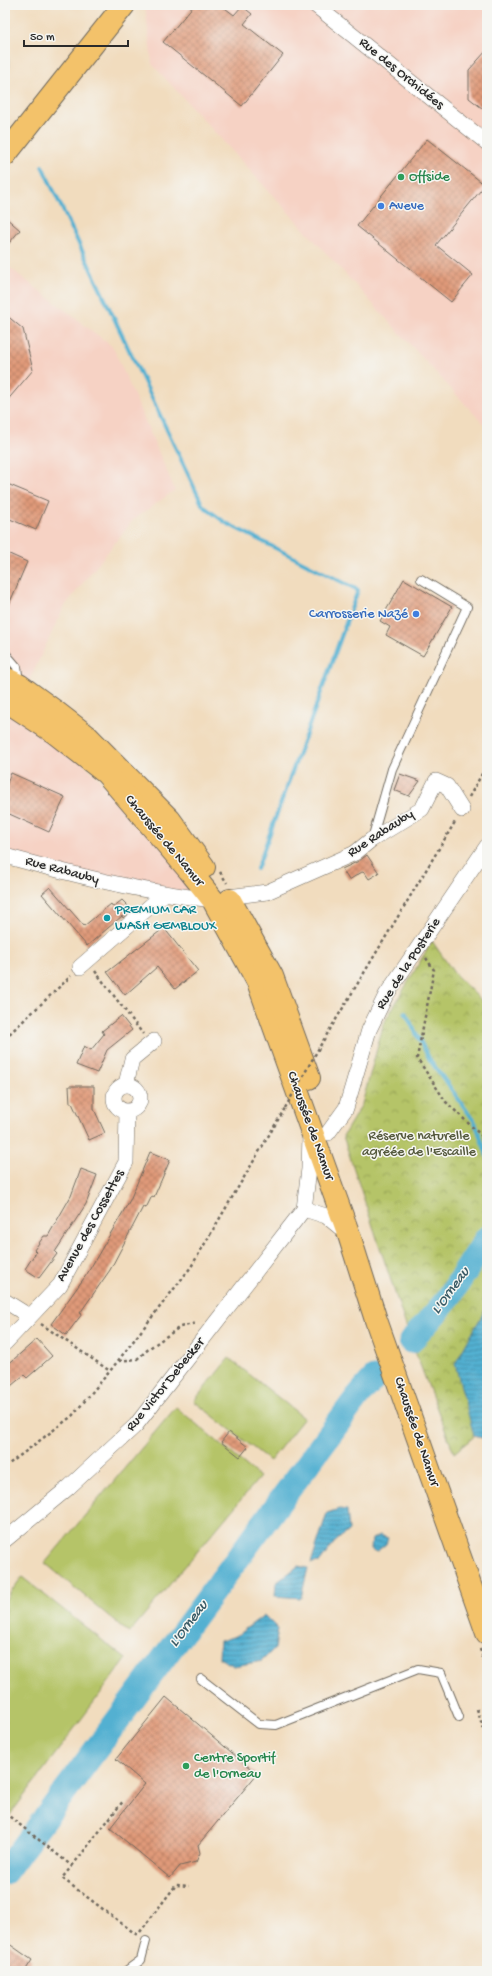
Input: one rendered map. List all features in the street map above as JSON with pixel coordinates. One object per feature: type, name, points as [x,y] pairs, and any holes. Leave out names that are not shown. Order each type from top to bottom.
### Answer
[{"type":"main road","points":[[5,155],[124,5]]},
{"type":"main road","name":"Chaussée de Namur","points":[[10,688],[87,736],[170,820],[272,976],[349,1236],[414,1386],[487,1592]]},
{"type":"main road","name":"Chaussée de Namur","points":[[319,1131],[384,1318],[408,1409],[487,1633]]},
{"type":"street","name":"Rue des Orchidées","points":[[315,5],[487,143]]},
{"type":"street","name":"Rue Rabauby","points":[[5,856],[89,879],[164,894],[220,898],[267,892],[355,853],[371,840],[422,808],[436,781],[447,786],[462,810]]},
{"type":"street","name":"Rue de la Posterie","points":[[319,1131],[346,1108],[369,1030],[386,995],[487,846]]},
{"type":"street","points":[[84,964],[164,894]]},
{"type":"street","points":[[126,1084],[133,1086],[146,1098],[136,1108],[126,1112],[114,1105],[114,1092],[126,1084],[132,1059],[152,1043]]},
{"type":"street","name":"Avenue des Cossettes","points":[[5,1343],[60,1285],[126,1162],[126,1112]]},
{"type":"street","points":[[319,1131],[309,1144],[309,1169],[304,1209],[326,1216],[349,1236]]},
{"type":"street","name":"Rue Victor Debecker","points":[[5,1540],[68,1488],[136,1425],[304,1209]]},
{"type":"street","points":[[5,1301],[29,1316]]},
{"type":"lane","points":[[371,840],[392,769],[467,607],[421,579]]},
{"type":"lane","points":[[5,653],[18,667],[10,688]]},
{"type":"lane","points":[[201,1679],[260,1724],[276,1725],[418,1669],[441,1673],[459,1717]]},
{"type":"lane","points":[[126,1971],[140,1960],[146,1941]]},
{"type":"path","points":[[5,1467],[72,1416],[118,1361],[191,1267],[320,1046],[462,810],[487,765]]},
{"type":"path","points":[[419,947],[434,970],[416,1058],[446,1102],[487,1141]]},
{"type":"path","points":[[5,1038],[84,964],[152,1043]]},
{"type":"path","points":[[29,1316],[110,1371]]},
{"type":"path","points":[[118,1361],[137,1359],[151,1347],[180,1328],[220,1318]]},
{"type":"path","points":[[487,1678],[484,1696],[487,1705]]},
{"type":"path","points":[[478,1709],[487,1740]]},
{"type":"path","points":[[124,1800],[62,1878],[137,1936],[146,1941]]},
{"type":"path","points":[[5,1814],[72,1866]]},
{"type":"path","points":[[137,1936],[176,1885],[189,1886]]},
{"type":"shaded area","points":[[145,5],[487,5],[487,428],[152,64]]},
{"type":"shaded area","points":[[5,264],[113,347],[175,490],[133,520],[64,607],[29,681],[55,733],[213,900],[5,856]]},
{"type":"green space","name":"Réserve naturelle agréée de l'Escaille","points":[[432,941],[454,973],[487,1006],[487,1426],[454,1453],[411,1341],[343,1136],[362,1104],[384,1023]]},
{"type":"green space","points":[[229,1358],[304,1418],[270,1461],[194,1401]]},
{"type":"green space","points":[[176,1407],[260,1477],[129,1633],[45,1563]]},
{"type":"green space","points":[[22,1577],[126,1659],[10,1815],[5,1811],[5,1600]]},
{"type":"water","points":[[487,1306],[487,1439],[474,1436],[455,1364]]},
{"type":"water","points":[[339,1509],[347,1510],[349,1530],[334,1543],[320,1562],[311,1563],[327,1513]]},
{"type":"water","points":[[380,1535],[388,1538],[386,1544],[376,1552],[371,1549],[372,1539]]},
{"type":"water","points":[[298,1566],[308,1568],[301,1598],[275,1596],[276,1583]]},
{"type":"water","points":[[264,1615],[278,1629],[275,1648],[262,1661],[234,1666],[219,1658],[220,1641],[236,1636]]},
{"type":"building","points":[[194,5],[221,5],[234,15],[242,6],[252,14],[244,24],[283,55],[242,106],[163,42]]},
{"type":"building","points":[[487,50],[487,112],[469,98],[469,70]]},
{"type":"building","points":[[427,139],[485,185],[436,245],[473,275],[451,302],[357,226]]},
{"type":"building","points":[[5,217],[20,230],[5,248]]},
{"type":"building","points":[[5,314],[23,329],[33,370],[5,403]]},
{"type":"building","points":[[5,483],[48,501],[36,530],[5,517]]},
{"type":"building","points":[[5,552],[27,562],[5,614]]},
{"type":"building","name":"Carrosserie Nazé","points":[[404,579],[452,607],[423,656],[386,635],[390,627],[380,621]]},
{"type":"building","points":[[11,773],[65,797],[49,832],[5,812],[5,788]]},
{"type":"building","points":[[400,774],[420,781],[409,796],[394,790]]},
{"type":"building","points":[[367,855],[379,873],[369,879],[365,873],[362,872],[349,880],[342,869],[359,861]]},
{"type":"building","name":"PREMIUM CAR WASH GEMBLOUX","points":[[50,887],[84,926],[111,904],[113,907],[122,900],[132,910],[123,918],[122,916],[87,946],[42,894]]},
{"type":"building","points":[[164,928],[198,971],[175,989],[157,967],[125,995],[107,972]]},
{"type":"building","points":[[121,1016],[132,1030],[107,1050],[97,1073],[76,1065],[84,1046],[91,1050],[104,1034],[102,1031]]},
{"type":"building","points":[[69,1086],[94,1086],[94,1109],[105,1133],[89,1140],[72,1103],[70,1103]]},
{"type":"building","points":[[150,1152],[170,1160],[154,1197],[152,1196],[146,1208],[143,1207],[110,1270],[80,1313],[82,1314],[66,1335],[51,1324],[87,1274],[130,1200]]},
{"type":"building","points":[[81,1169],[97,1175],[86,1204],[55,1252],[57,1254],[39,1278],[25,1269],[36,1252],[34,1250],[44,1236],[48,1236],[71,1196]]},
{"type":"building","points":[[37,1339],[52,1356],[27,1378],[24,1375],[5,1391],[5,1367]]},
{"type":"building","points":[[229,1432],[248,1447],[240,1457],[221,1442]]},
{"type":"building","name":"Centre Sportif de l'Orneau","points":[[166,1697],[257,1774],[198,1845],[200,1853],[196,1862],[180,1866],[170,1878],[110,1828],[145,1784],[116,1759]]},
{"type":"building","points":[[5,1941],[32,1960],[25,1971],[5,1971]]},
{"type":"waterway","points":[[5,53],[8,66]]},
{"type":"waterway","points":[[42,166],[203,506],[226,523],[358,590],[257,869]]},
{"type":"waterway","points":[[405,1012],[430,1060],[475,1122],[487,1156]]},
{"type":"waterway","name":"L'Orneau","points":[[411,1341],[447,1300],[487,1238]]},
{"type":"waterway","name":"L'Orneau","points":[[5,1872],[358,1396],[374,1378]]},
{"type":"place","name":"Offside","points":[[401,177]]},
{"type":"place","name":"Aveve","points":[[381,206]]},
{"type":"place","name":"Carrosserie Nazé","points":[[416,614]]},
{"type":"place","name":"PREMIUM CAR WASH GEMBLOUX","points":[[107,918]]},
{"type":"place","name":"Centre Sportif de l'Orneau","points":[[186,1766]]}]
